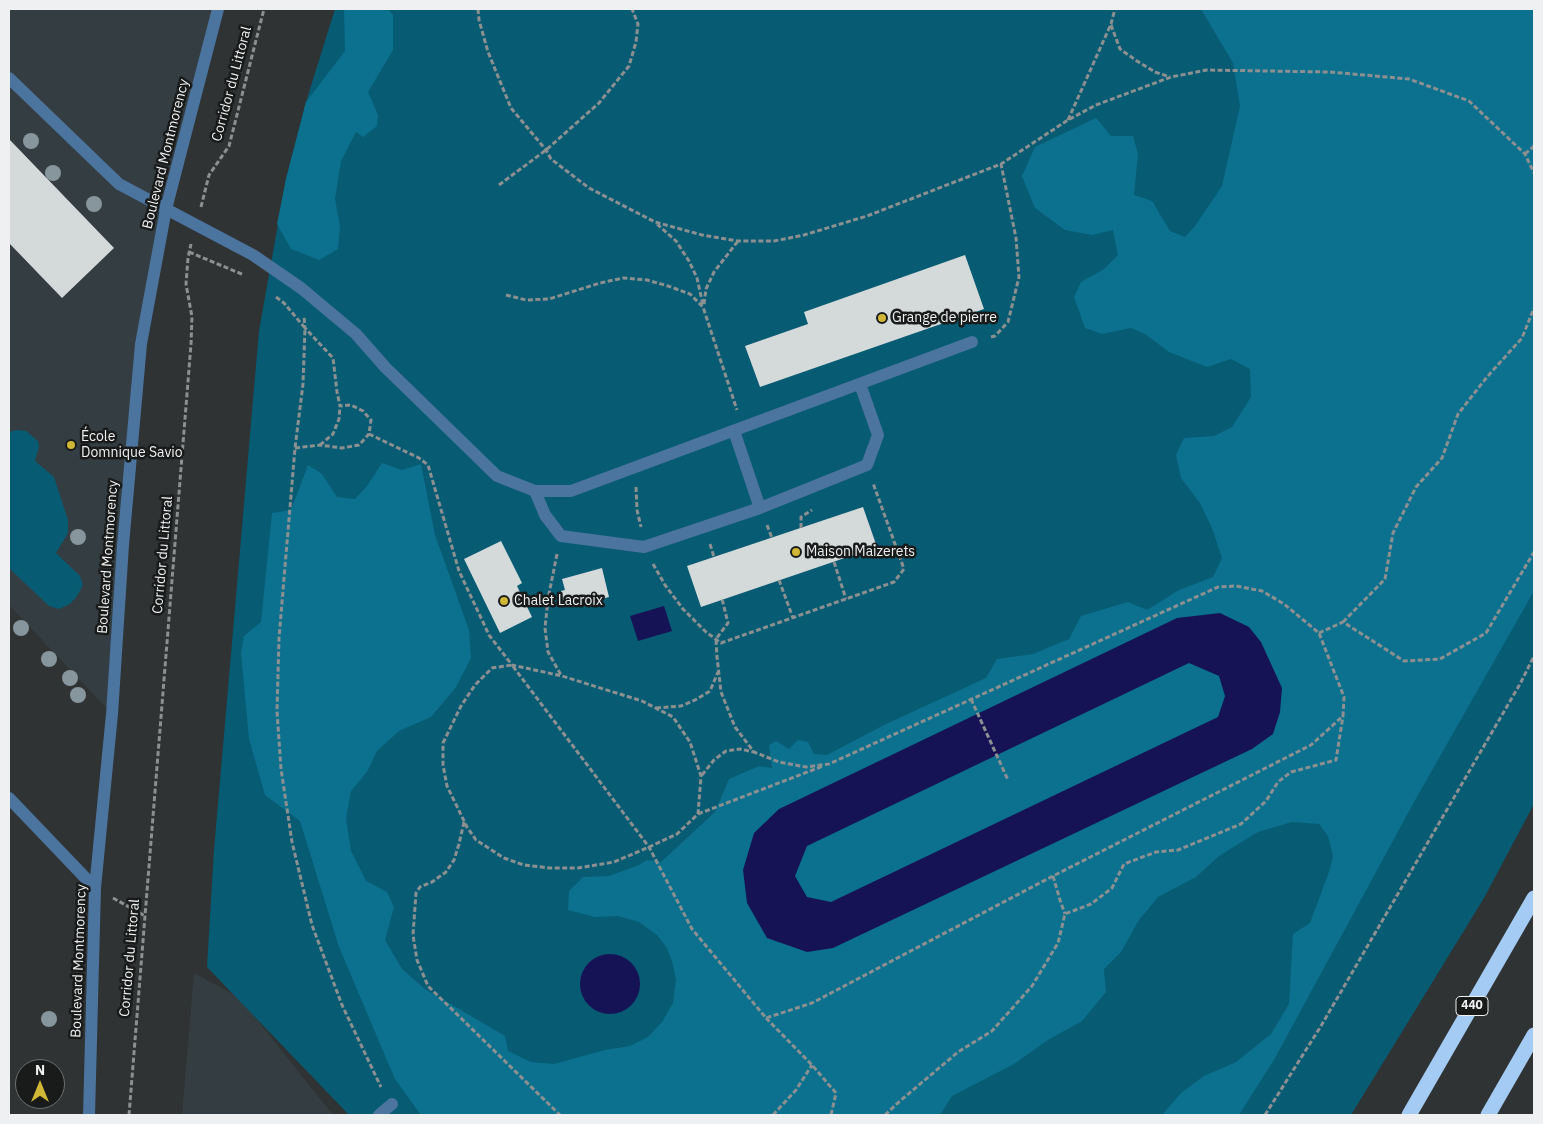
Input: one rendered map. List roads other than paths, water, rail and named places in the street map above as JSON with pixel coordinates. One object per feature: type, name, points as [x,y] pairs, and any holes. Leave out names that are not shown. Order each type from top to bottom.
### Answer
[{"type":"highway","name":"440","points":[[1409,1115],[1534,898]]},
{"type":"highway","points":[[1488,1115],[1534,1035]]},
{"type":"street","name":"Boulevard Montmorency","points":[[89,1115],[95,888],[112,714],[123,545],[142,344],[166,208],[218,9]]},
{"type":"street","points":[[9,78],[119,184],[253,255],[301,288],[356,334],[385,367],[497,476],[535,491],[571,491],[972,342]]},
{"type":"street","points":[[535,491],[545,515],[561,536],[644,547],[760,508],[867,465],[878,435],[860,384]]},
{"type":"street","points":[[739,429],[760,508]]},
{"type":"street","points":[[9,798],[95,888]]},
{"type":"street","points":[[379,1115],[392,1104]]},
{"type":"place","name":"Grange de pierre","points":[[882,318]]},
{"type":"place","name":"École Domnique Savio","points":[[71,445]]},
{"type":"place","name":"Maison Maizerets","points":[[796,552]]},
{"type":"place","name":"Chalet Lacroix","points":[[504,601]]}]
